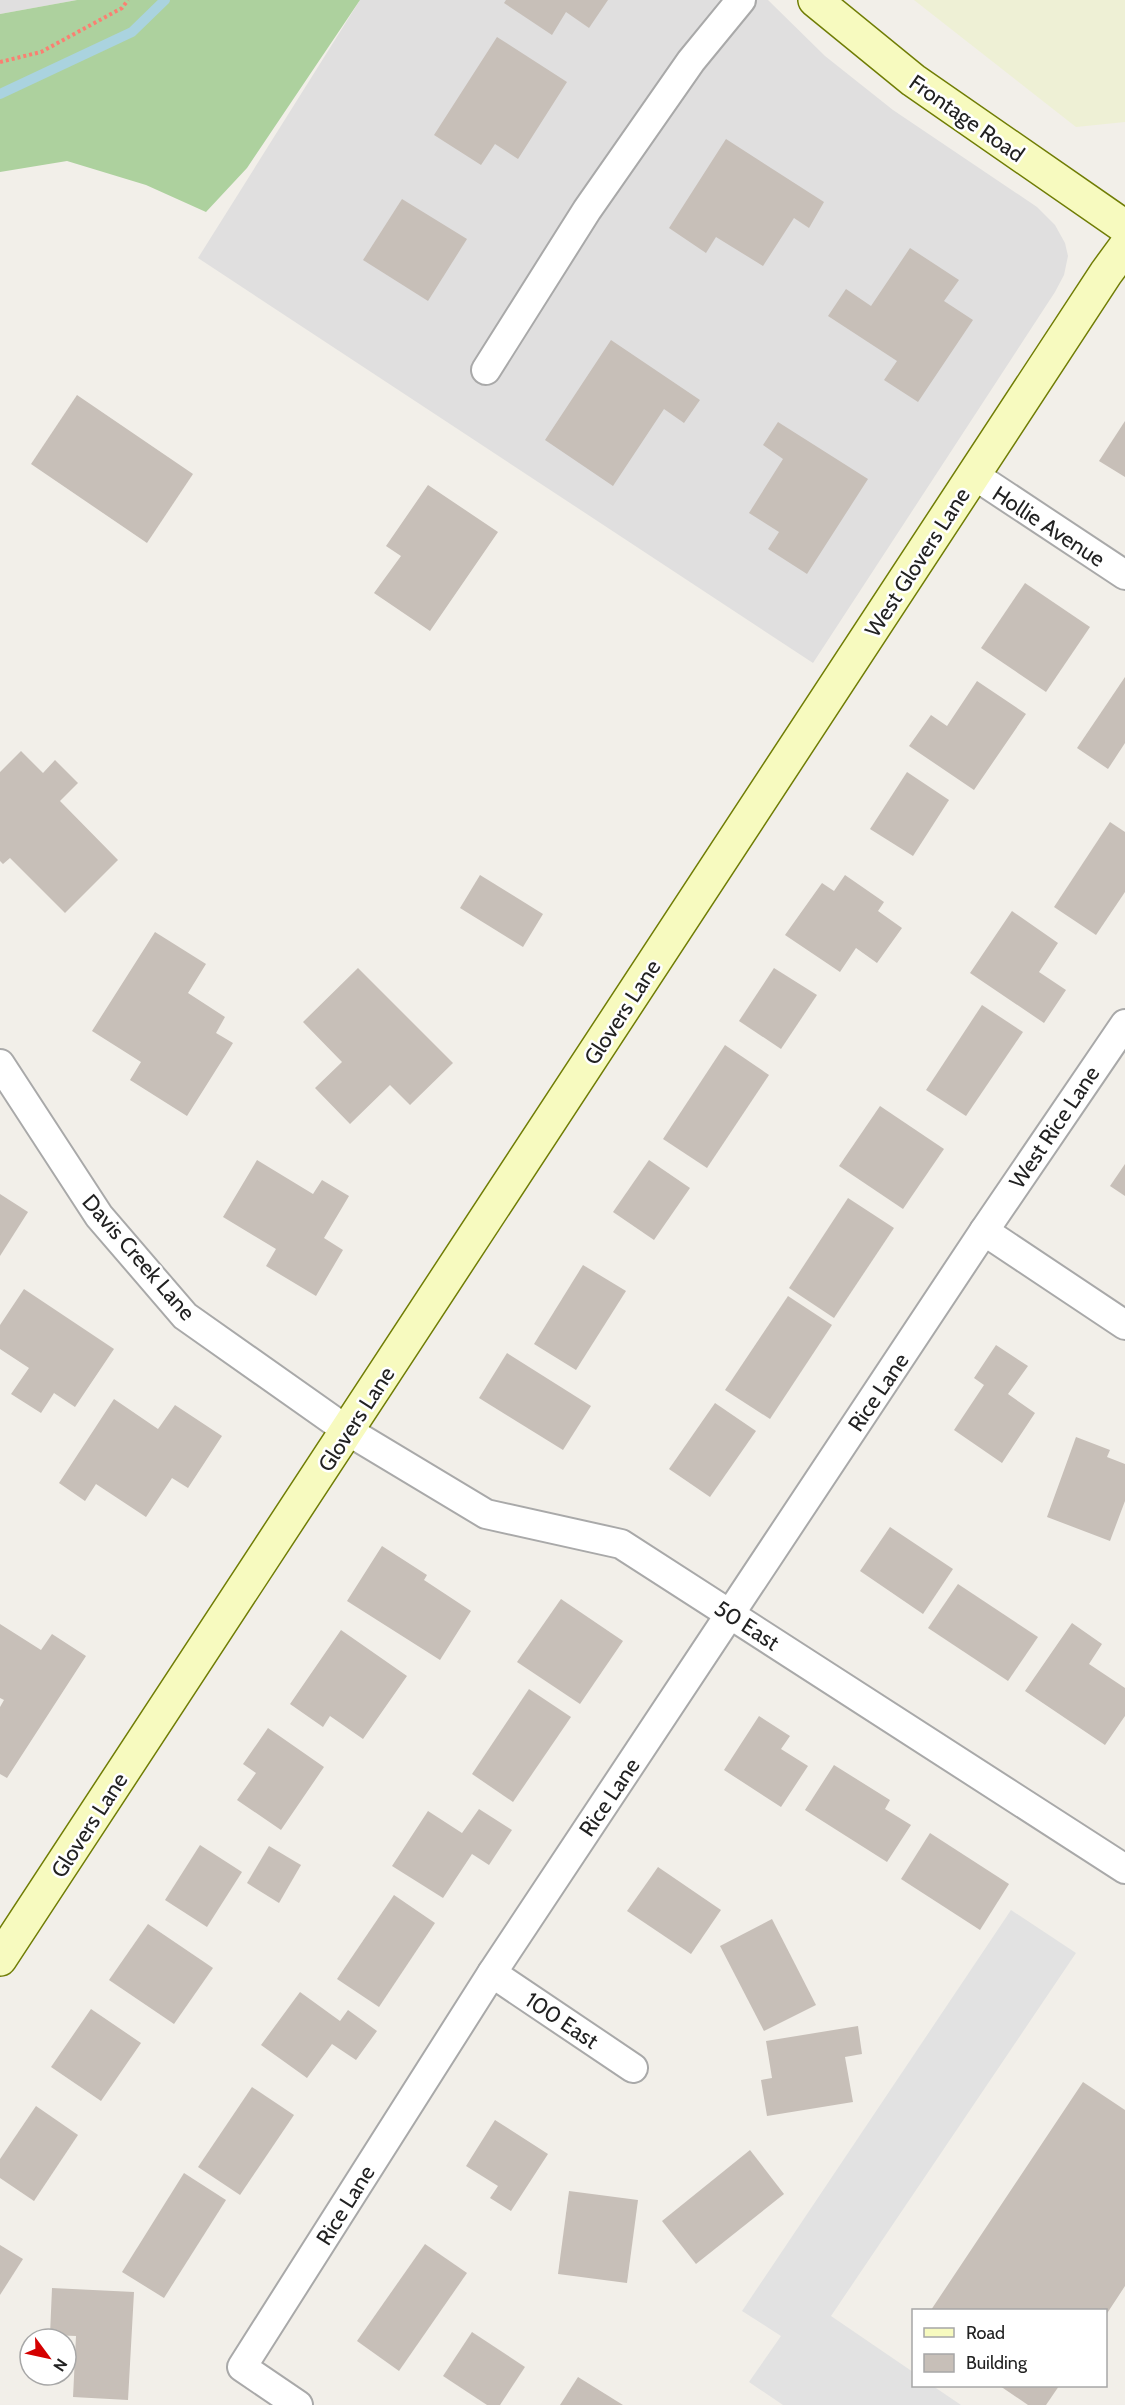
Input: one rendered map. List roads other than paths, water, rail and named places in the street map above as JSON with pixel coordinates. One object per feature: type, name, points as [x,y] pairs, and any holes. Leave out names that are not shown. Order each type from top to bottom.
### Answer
[{"type":"street","points":[[486,370],[587,210],[691,61],[741,0]]},
{"type":"street","name":"Frontage Road","points":[[815,0],[913,81],[1125,227]]},
{"type":"street","name":"West Glovers Lane","points":[[710,877],[1125,248]]},
{"type":"street","name":"Hollie Avenue","points":[[974,475],[1125,575]]},
{"type":"street","name":"Glovers Lane","points":[[0,1959],[710,877]]},
{"type":"street","name":"West Rice Lane","points":[[984,1231],[1125,1024]]},
{"type":"street","name":"Davis Creek Lane","points":[[0,1064],[99,1216],[185,1316],[348,1431]]},
{"type":"street","points":[[984,1231],[1125,1325]]},
{"type":"street","name":"Rice Lane","points":[[298,2405],[242,2367],[492,1973],[984,1231]]},
{"type":"street","name":"50 East","points":[[348,1431],[486,1514],[621,1544],[1125,1869]]},
{"type":"street","name":"100 East","points":[[492,1973],[633,2068]]},
{"type":"waterway","points":[[0,94],[132,32],[165,0]]}]
